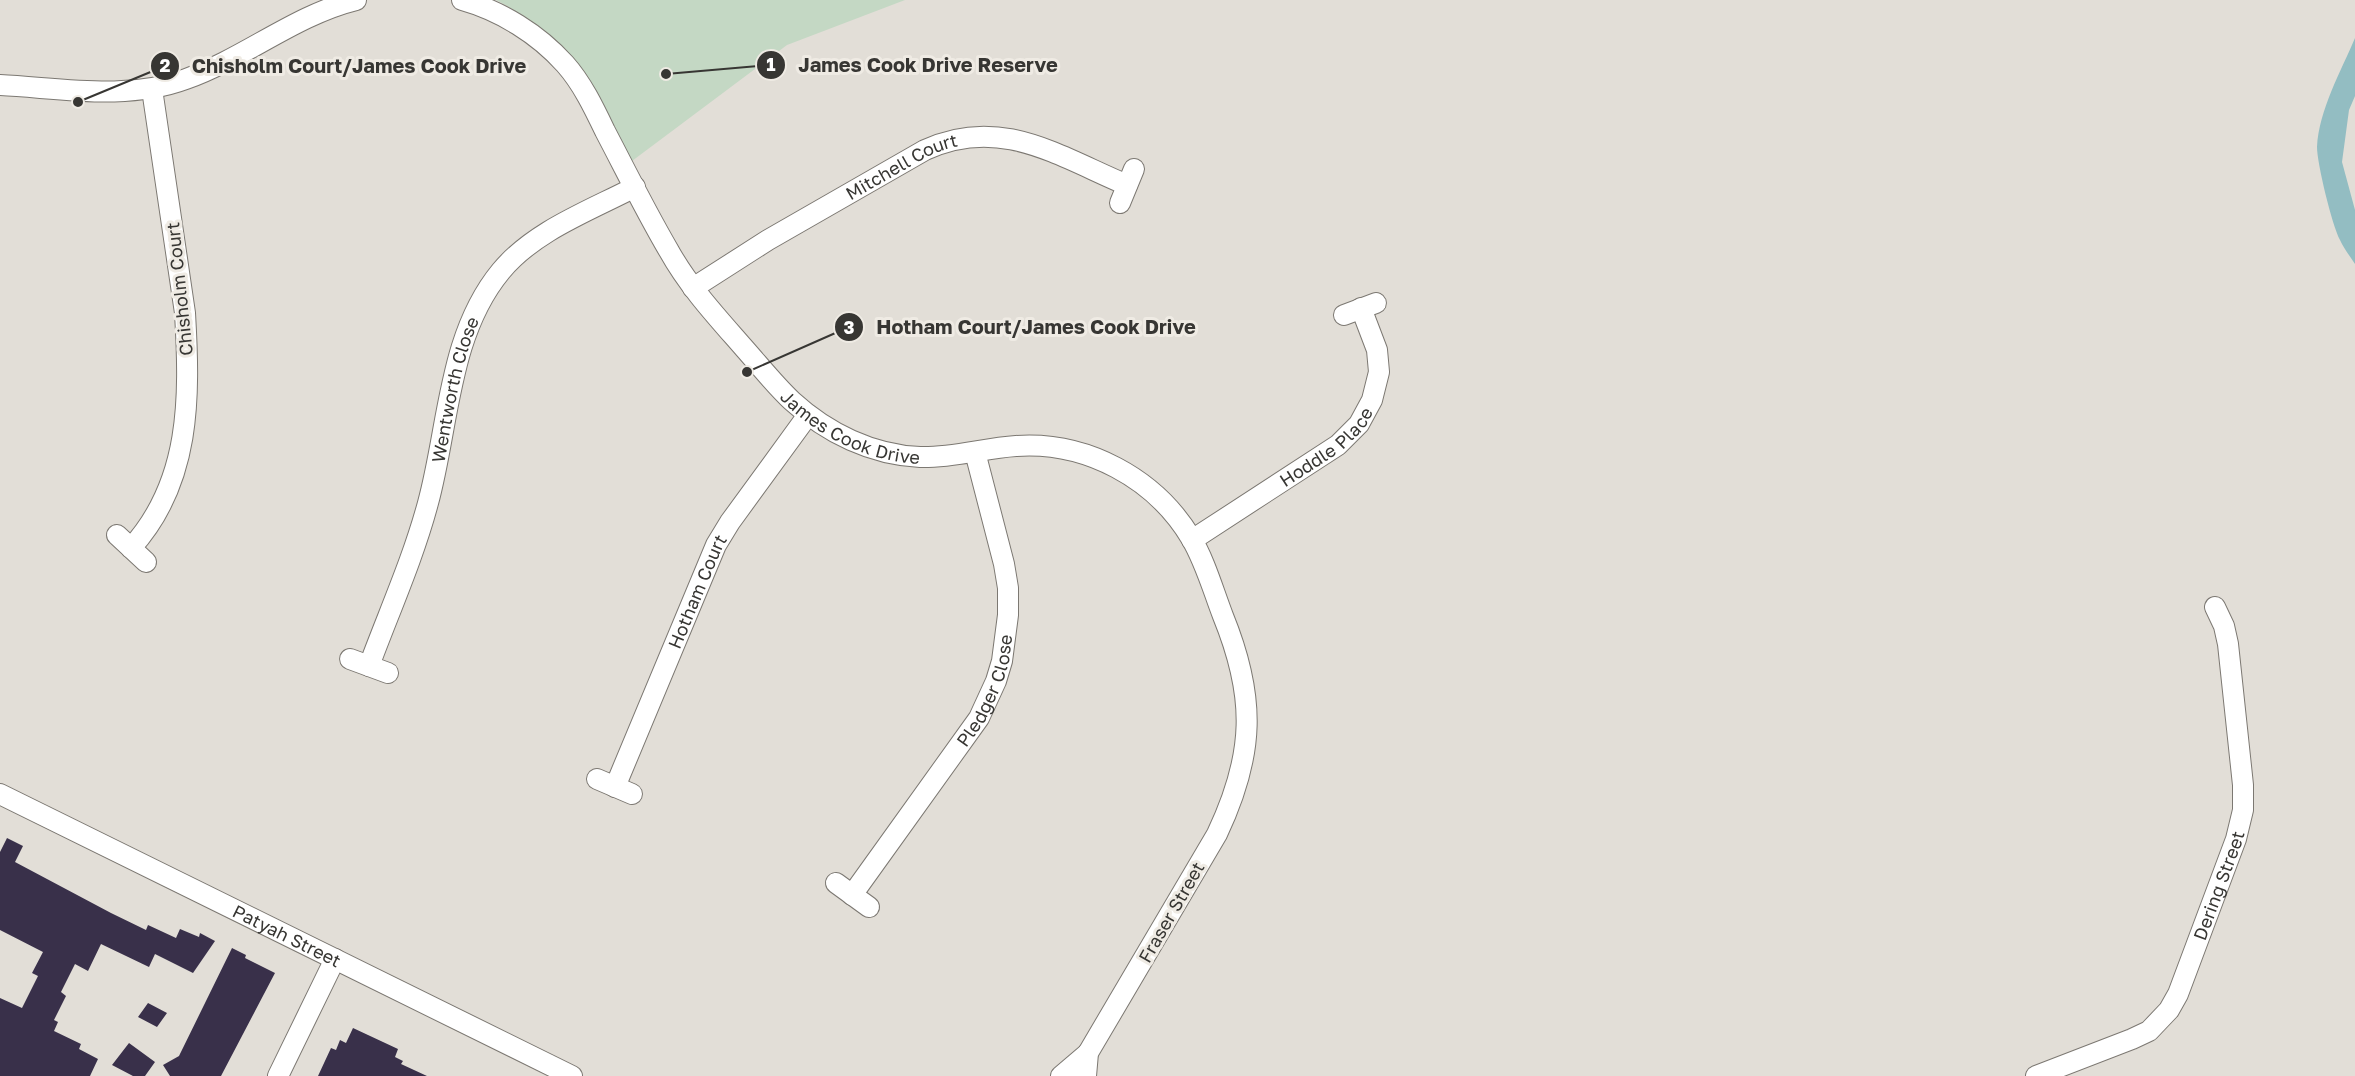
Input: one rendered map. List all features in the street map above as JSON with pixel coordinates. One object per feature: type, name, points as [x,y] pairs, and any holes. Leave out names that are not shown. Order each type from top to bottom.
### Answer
[{"type":"street","name":"James Cook Drive","points":[[462,0],[512,21],[543,43],[568,67],[589,99],[670,253],[693,288],[766,372],[808,415],[842,436],[893,454],[919,457],[947,456],[1020,445],[1044,446],[1092,457],[1117,467],[1139,480],[1161,499],[1192,540],[1233,640],[1246,698],[1246,743]]},
{"type":"street","points":[[0,85],[114,92],[152,89],[188,79],[222,64],[318,13],[350,1]]},
{"type":"street","name":"Chisholm Court","points":[[131,548],[151,524],[169,488],[182,448],[185,425],[187,346],[185,313],[152,89]]},
{"type":"street","name":"Mitchell Court","points":[[693,288],[778,234],[926,150],[970,136],[1011,138],[1030,144],[1127,186]]},
{"type":"street","name":"Wentworth Close","points":[[369,666],[422,526],[464,339],[474,312],[502,270],[524,250],[546,234],[634,187]]},
{"type":"street","name":"Hoddle Place","points":[[1192,540],[1338,445],[1359,424],[1372,400],[1379,372],[1377,350],[1360,308]]},
{"type":"street","name":"Hotham Court","points":[[615,787],[716,545],[730,522],[808,415]]},
{"type":"street","name":"Pledger Close","points":[[852,895],[980,718],[1002,661],[1006,639],[1008,588],[975,452]]},
{"type":"street","name":"Dering Street","points":[[2036,1076],[2149,1031],[2169,1011],[2193,956],[2236,839],[2243,810],[2228,644],[2224,626],[2215,607]]},
{"type":"street","points":[[350,659],[388,673]]},
{"type":"street","name":"Fraser Street","points":[[1086,1076],[1088,1053],[1217,834],[1237,788],[1246,743]]},
{"type":"street","name":"Patyah Street","points":[[0,794],[572,1076]]},
{"type":"street","points":[[836,883],[869,907]]},
{"type":"street","points":[[278,1076],[335,959]]},
{"type":"street","points":[[1061,1076],[1088,1053]]},
{"type":"green space","points":[[496,0],[905,0],[787,45],[632,161],[592,88],[563,49],[523,15]]},
{"type":"water","points":[[2355,38],[2355,96],[2349,110],[2342,162],[2355,210],[2355,264],[2342,243],[2333,221],[2322,180],[2317,147],[2326,105]]},
{"type":"building","points":[[7,838],[23,846],[15,862],[111,913],[146,930],[148,925],[176,938],[180,929],[199,937],[200,933],[215,941],[193,973],[155,954],[149,967],[101,944],[88,971],[75,964],[61,992],[66,996],[54,1020],[58,1022],[54,1031],[81,1044],[79,1049],[98,1059],[90,1076],[0,1076],[0,998],[22,1008],[38,976],[32,973],[43,952],[0,930],[0,852]]},
{"type":"building","points":[[232,948],[246,955],[245,958],[275,973],[221,1076],[170,1076],[163,1065],[179,1056]]},
{"type":"building","points":[[148,1003],[167,1013],[157,1027],[138,1017]]},
{"type":"building","points":[[353,1028],[398,1049],[395,1057],[403,1061],[401,1064],[427,1076],[318,1076],[331,1048],[336,1050],[340,1040],[346,1043]]},
{"type":"building","points":[[129,1043],[155,1062],[145,1076],[133,1076],[112,1065]]},
{"type":"place","name":"James Cook Drive Reserve","points":[[666,74]]},
{"type":"place","name":"Chisholm Court/James Cook Drive","points":[[78,102]]},
{"type":"place","name":"Hotham Court/James Cook Drive","points":[[747,372]]}]
